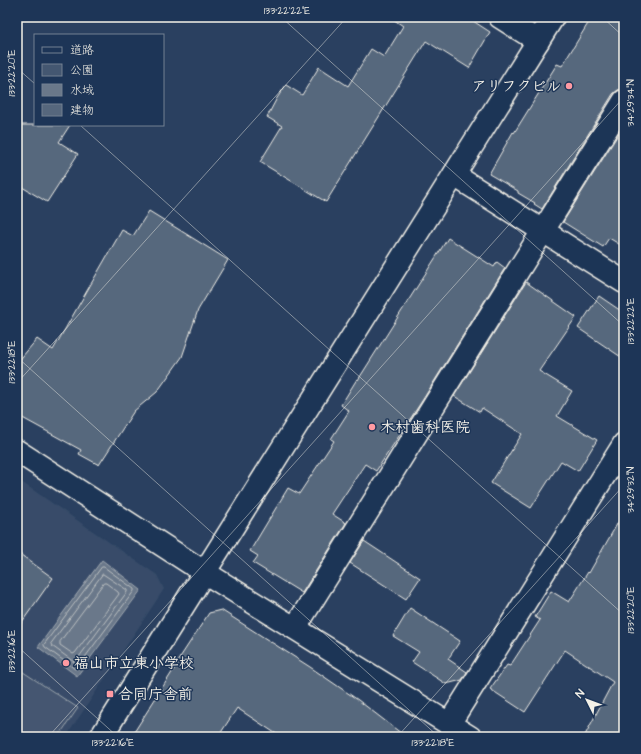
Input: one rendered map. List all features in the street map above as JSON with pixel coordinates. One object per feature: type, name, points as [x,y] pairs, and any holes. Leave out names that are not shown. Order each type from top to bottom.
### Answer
[{"type":"street","points":[[500,17],[538,41]]},
{"type":"street","points":[[100,737],[553,17]]},
{"type":"street","points":[[294,628],[624,101]]},
{"type":"street","points":[[454,175],[624,282]]},
{"type":"street","points":[[449,724],[624,444]]},
{"type":"street","points":[[17,451],[204,572],[470,737]]},
{"type":"shaded area","name":"福山市立東小学校","points":[[17,479],[157,575],[164,589],[66,737],[17,737]]},
{"type":"green space","points":[[17,668],[78,708],[58,737],[17,737]]},
{"type":"water","points":[[102,560],[141,590],[77,676],[38,647]]},
{"type":"building","points":[[390,17],[467,17],[490,32],[469,68],[426,41],[326,202],[260,162],[282,126],[267,117],[286,85],[302,95],[319,67],[348,86],[371,49],[384,57],[403,26]]},
{"type":"building","points":[[592,17],[624,17],[624,89],[618,90],[613,94],[542,209],[518,193],[518,191],[489,174],[513,132],[514,133],[557,64],[562,66]]},
{"type":"building","points":[[17,125],[69,126],[59,142],[78,154],[47,202],[17,184]]},
{"type":"building","points":[[624,125],[624,247],[609,238],[603,247],[563,222]]},
{"type":"building","points":[[149,211],[228,260],[198,310],[182,357],[157,392],[134,411],[99,465],[79,454],[81,450],[17,415],[17,363],[37,339],[53,350],[122,230],[133,236]]},
{"type":"building","points":[[448,238],[494,267],[497,262],[505,268],[422,401],[376,471],[365,464],[332,514],[346,523],[302,593],[253,563],[258,556],[250,551],[288,488],[299,494],[334,441],[331,439],[349,411],[341,405]]},
{"type":"building","points":[[526,282],[576,317],[539,371],[572,391],[557,416],[597,440],[578,471],[561,461],[531,508],[491,483],[522,434],[482,408],[480,412],[454,396]]},
{"type":"building","points":[[599,296],[624,313],[624,359],[578,328]]},
{"type":"building","points":[[624,512],[624,737],[584,737],[613,682],[565,650],[525,712],[490,689],[507,665],[510,666],[540,620],[535,617],[551,591],[569,602],[588,572],[589,573]]},
{"type":"building","points":[[364,541],[420,578],[406,599],[350,563]]},
{"type":"building","points":[[17,552],[53,578],[17,629]]},
{"type":"building","points":[[410,608],[460,641],[448,659],[467,672],[462,680],[446,684],[412,662],[419,652],[393,636]]},
{"type":"building","points":[[221,610],[310,667],[358,700],[406,737],[281,737],[237,708],[218,737],[131,737],[209,613]]},
{"type":"place","name":"アリフクビル","points":[[569,86]]},
{"type":"place","name":"木村歯科医院","points":[[372,427]]},
{"type":"place","name":"福山市立東小学校","points":[[66,663]]},
{"type":"place","name":"合同庁舎前","points":[[110,694]]}]
